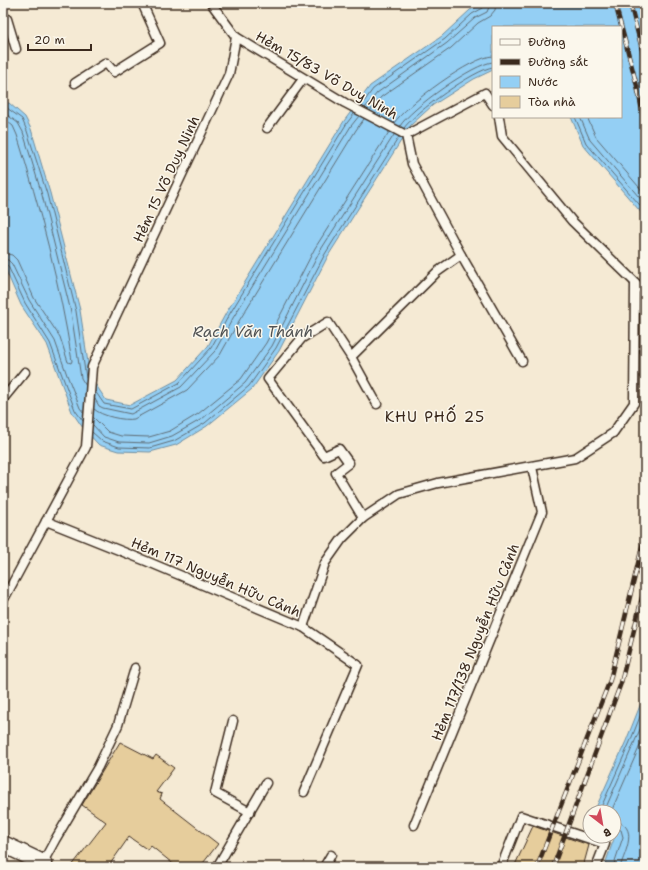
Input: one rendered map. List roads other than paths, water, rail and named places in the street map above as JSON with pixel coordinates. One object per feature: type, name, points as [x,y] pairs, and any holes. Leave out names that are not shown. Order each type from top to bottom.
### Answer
[{"type":"street","points":[[3,844],[44,866]]},
{"type":"lane","points":[[75,83],[106,63],[114,72],[160,43],[142,3]]},
{"type":"lane","points":[[211,3],[236,37]]},
{"type":"lane","points":[[3,16],[7,19],[16,49]]},
{"type":"lane","name":"Hẻm 15/83 Võ Duy Ninh","points":[[236,37],[345,104],[406,135]]},
{"type":"lane","name":"Hẻm 15 Võ Duy Ninh","points":[[46,521],[86,447],[92,368],[229,74],[236,37]]},
{"type":"lane","points":[[266,128],[303,79]]},
{"type":"lane","name":"Hẻm 15/83 Võ Duy Ninh","points":[[406,135],[485,93],[492,103]]},
{"type":"lane","points":[[499,118],[502,136],[572,221],[645,292]]},
{"type":"lane","name":"Hẻm 15/83 Võ Duy Ninh","points":[[406,135],[412,164],[461,255],[522,361]]},
{"type":"lane","points":[[351,357],[373,337],[437,272],[461,255]]},
{"type":"lane","name":"Hẻm 117 Nguyễn Hữu Cảnh","points":[[46,521],[303,627],[325,563],[342,539],[363,518],[400,494],[438,483],[575,458],[613,433],[634,403],[636,283]]},
{"type":"lane","points":[[363,518],[336,474],[349,463],[340,449],[324,456],[268,379],[302,338],[328,322],[351,357],[377,404]]},
{"type":"lane","points":[[4,397],[25,372]]},
{"type":"lane","name":"Hẻm 117/138 Nguyễn Hữu Cảnh","points":[[414,825],[542,512],[532,467]]},
{"type":"lane","points":[[3,601],[46,521]]},
{"type":"lane","points":[[303,627],[358,665],[304,792]]},
{"type":"lane","points":[[44,866],[98,767],[115,732],[135,668]]},
{"type":"lane","points":[[233,721],[215,793],[250,812]]},
{"type":"lane","points":[[217,867],[266,783]]},
{"type":"lane","points":[[501,867],[521,816],[605,844],[596,867]]},
{"type":"lane","points":[[324,867],[331,855]]},
{"type":"water","name":"Rạch Văn Thánh","points":[[484,3],[645,3],[645,217],[583,145],[571,118],[622,118],[622,26],[492,26],[492,70],[474,79],[433,105],[411,125],[328,256],[279,351],[252,389],[207,426],[176,445],[150,452],[118,451],[99,445],[83,428],[72,412],[47,344],[21,305],[3,264],[3,103],[9,103],[25,117],[31,129],[50,193],[80,310],[90,376],[106,400],[130,405],[177,380],[208,346],[226,313],[344,121],[370,86],[442,36],[470,10]]},
{"type":"water","points":[[645,693],[645,867],[604,867],[612,844],[622,844],[622,804],[598,804],[626,741]]},
{"type":"railway","points":[[615,3],[621,26]]},
{"type":"railway","points":[[630,3],[645,61]]},
{"type":"railway","points":[[622,29],[637,86],[645,124]]},
{"type":"railway","points":[[537,867],[610,680],[645,534]]},
{"type":"railway","points":[[553,867],[621,683],[645,585]]},
{"type":"district","name":"KHU PHỐ 25","points":[[435,417]]}]
